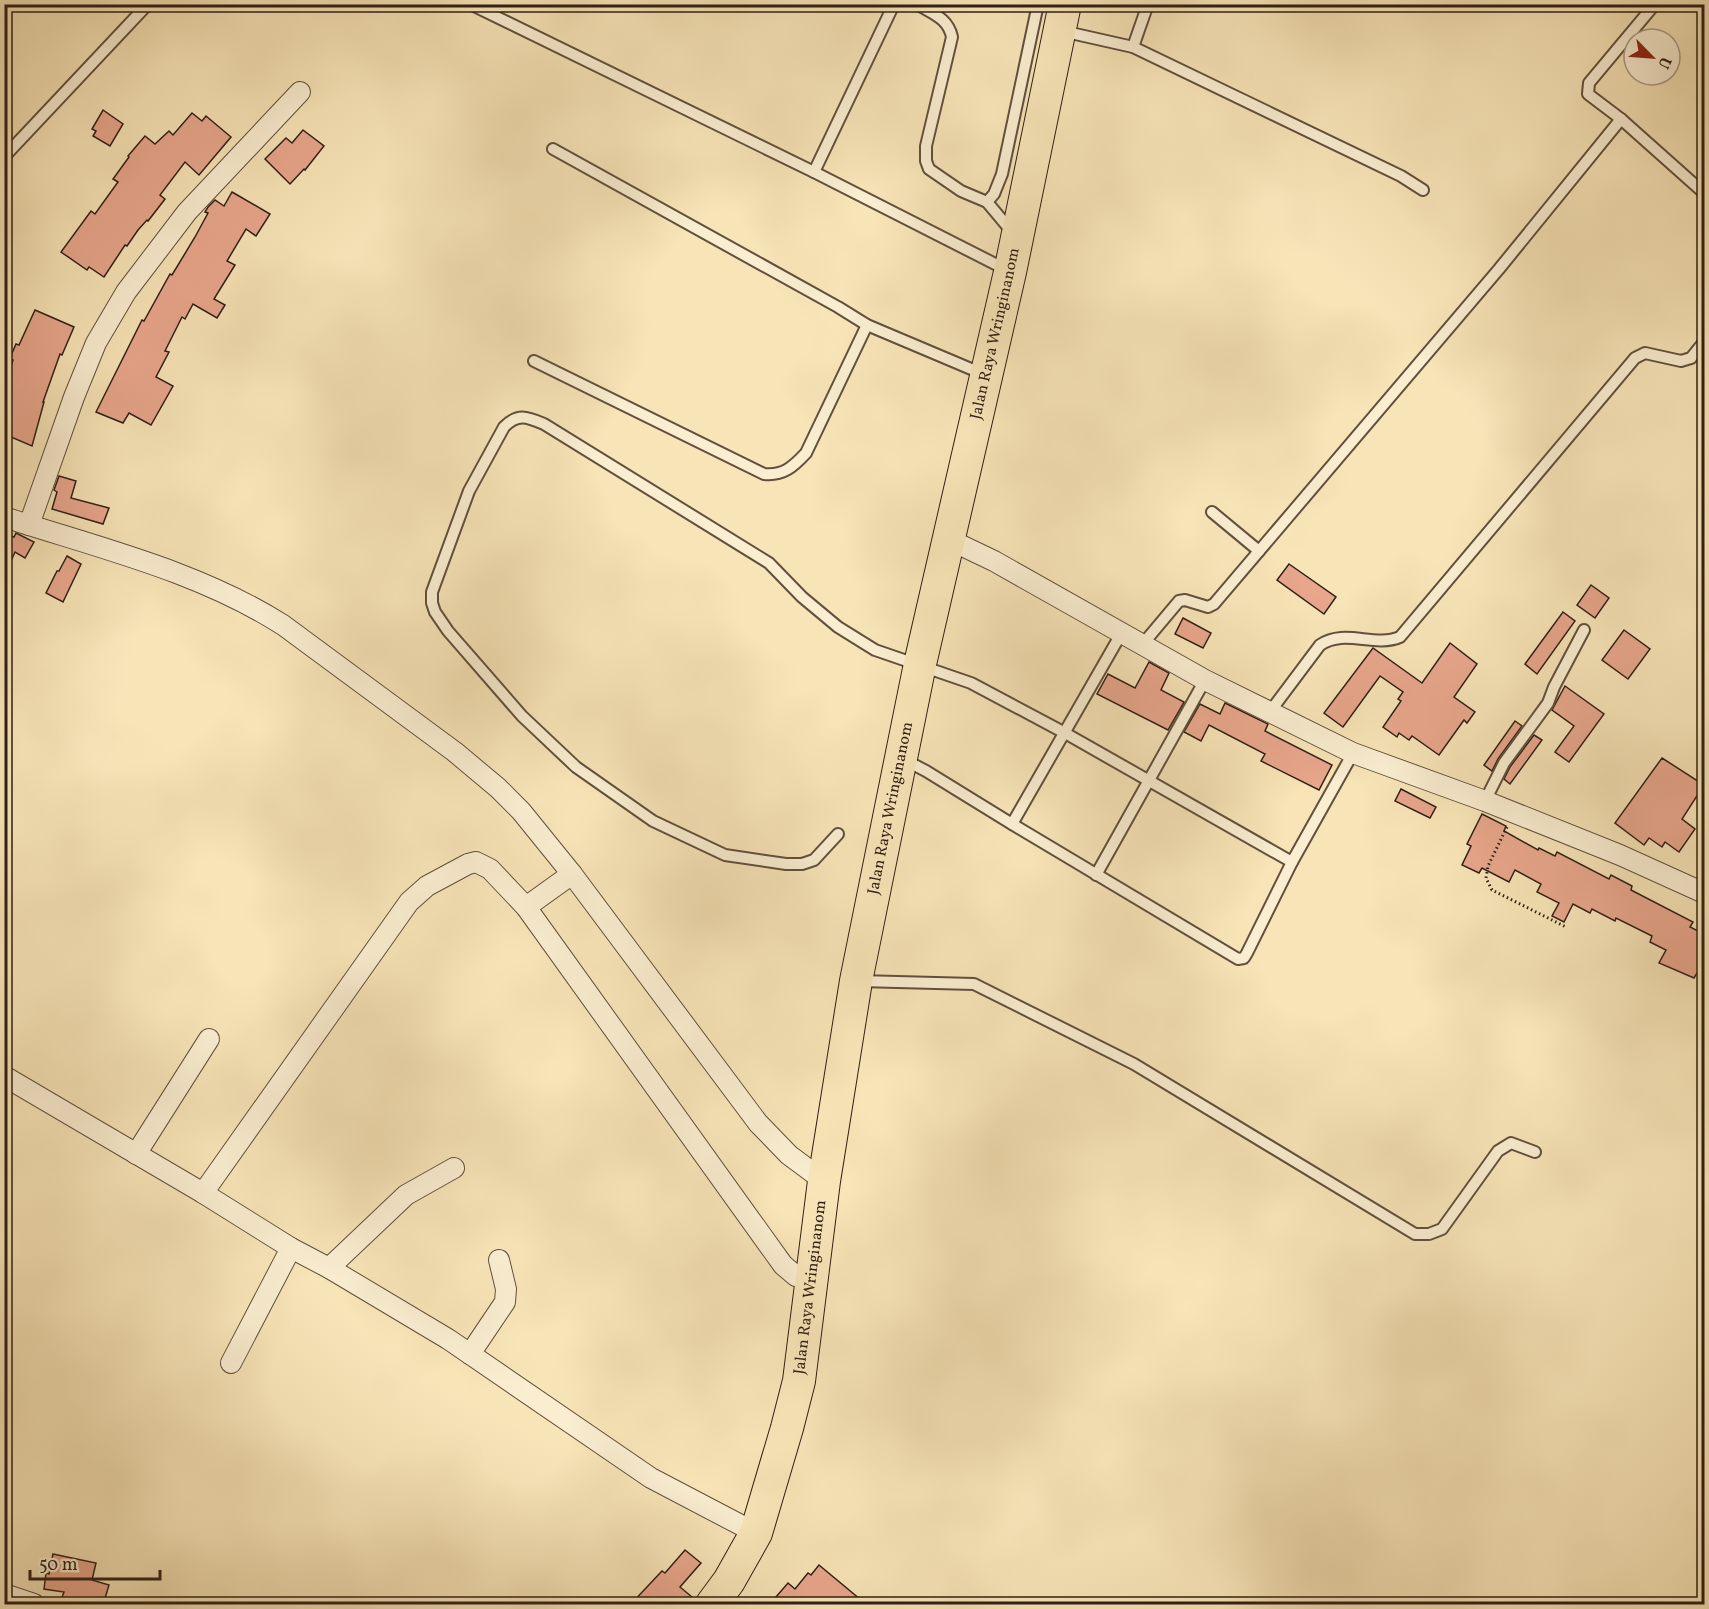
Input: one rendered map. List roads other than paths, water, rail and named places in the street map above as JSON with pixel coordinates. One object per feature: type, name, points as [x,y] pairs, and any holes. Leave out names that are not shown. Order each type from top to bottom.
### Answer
[{"type":"main road","name":"Jalan Raya Wringinanom","points":[[712,1605],[729,1581],[756,1533],[788,1428],[799,1381],[824,1181],[869,982],[913,764],[920,664],[961,545],[986,375],[1010,272],[1062,17]]},
{"type":"street","points":[[29,525],[74,397],[96,343],[126,292],[187,212],[300,92]]},
{"type":"street","points":[[4,517],[149,562],[226,593],[283,625],[481,772],[521,811],[572,874],[758,1124],[789,1155],[824,1181]]},
{"type":"street","points":[[961,545],[994,561],[1205,680],[1353,753],[1514,812],[1620,855],[1704,893]]},
{"type":"street","points":[[203,1193],[409,902],[417,894],[445,876],[476,862],[490,869],[526,907],[783,1265],[796,1276],[811,1281]]},
{"type":"street","points":[[526,907],[572,874]]},
{"type":"street","points":[[136,1154],[209,1039]]},
{"type":"street","points":[[4,1076],[470,1354],[651,1478],[756,1533]]},
{"type":"street","points":[[329,1268],[406,1195],[454,1167]]},
{"type":"street","points":[[231,1363],[291,1248]]},
{"type":"street","points":[[470,1354],[505,1302],[506,1288],[499,1260]]},
{"type":"street","points":[[4,1594],[34,1605]]},
{"type":"lane","points":[[4,158],[148,4]]},
{"type":"lane","points":[[470,4],[814,172],[1010,272]]},
{"type":"lane","points":[[814,172],[894,4]]},
{"type":"lane","points":[[917,4],[942,19],[950,27],[952,37],[926,146],[926,161],[929,169],[961,190],[987,202],[1017,238]]},
{"type":"lane","points":[[987,202],[994,194],[1002,174],[1038,4]]},
{"type":"lane","points":[[1133,47],[1148,4]]},
{"type":"lane","points":[[1655,4],[1589,83],[1588,94],[1621,119],[1704,193]]},
{"type":"lane","points":[[1062,17],[1097,38],[1133,47],[1401,176],[1423,190]]},
{"type":"lane","points":[[1142,645],[1179,601],[1185,600],[1209,607],[1214,604],[1499,269],[1621,119]]},
{"type":"lane","points":[[553,149],[867,325],[986,375]]},
{"type":"lane","points":[[534,361],[764,474],[776,475],[796,464],[806,453],[867,325]]},
{"type":"lane","points":[[1269,713],[1320,645],[1329,639],[1361,638],[1392,641],[1400,637],[1635,358],[1645,353],[1681,361],[1690,358],[1704,342]]},
{"type":"lane","points":[[838,834],[814,860],[802,864],[786,864],[725,855],[653,821],[576,767],[522,716],[448,631],[435,612],[432,592],[469,491],[504,427],[512,419],[520,417],[544,424],[769,563],[802,597],[838,627],[875,650],[971,683],[1065,732],[1292,862]]},
{"type":"lane","points":[[1212,512],[1259,551]]},
{"type":"lane","points":[[1485,801],[1504,764],[1548,703],[1584,630]]},
{"type":"lane","points":[[1012,824],[1121,633]]},
{"type":"lane","points":[[1096,874],[1205,680]]},
{"type":"lane","points":[[913,764],[1238,959],[1244,958],[1247,953],[1292,862],[1353,753]]},
{"type":"lane","points":[[869,982],[974,984],[1134,1064],[1415,1234],[1429,1234],[1442,1229],[1498,1151],[1511,1143],[1535,1152]]}]
